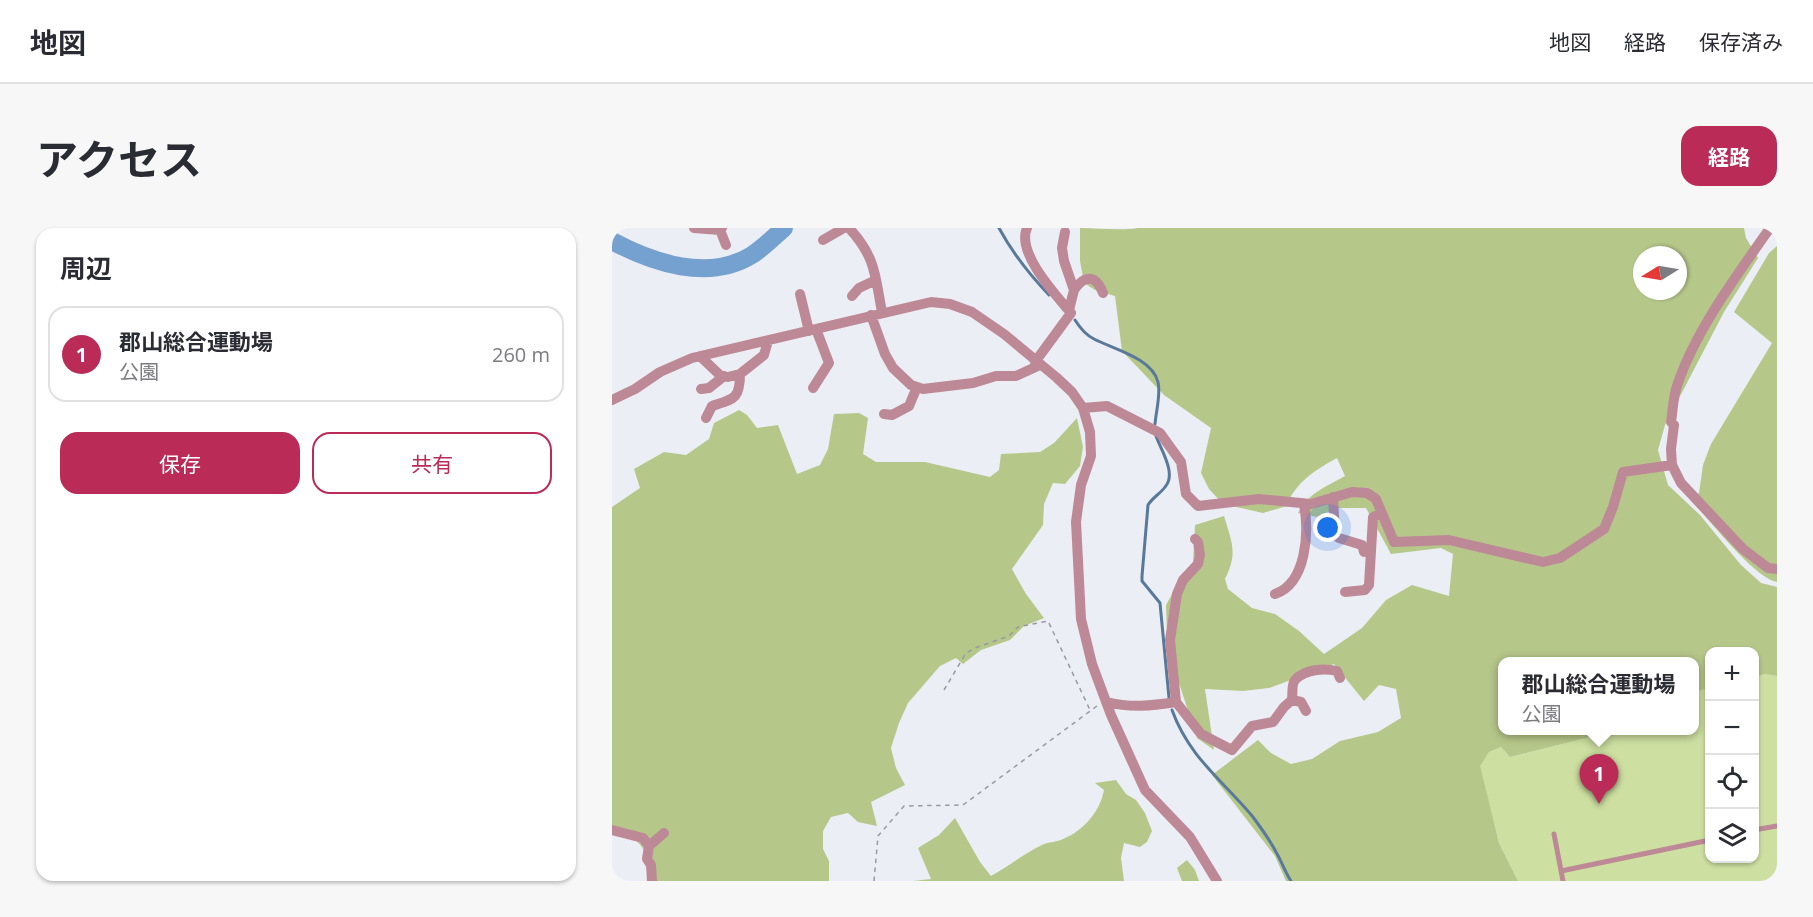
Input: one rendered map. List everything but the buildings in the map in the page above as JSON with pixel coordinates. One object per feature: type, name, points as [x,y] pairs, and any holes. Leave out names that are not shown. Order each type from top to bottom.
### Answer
[{"type":"street","points":[[694,228],[721,229],[726,245]]},
{"type":"street","points":[[824,240],[844,228]]},
{"type":"street","points":[[849,228],[861,240],[872,259],[876,280],[877,314],[885,354],[893,368],[911,385],[924,389],[973,383],[996,376],[1016,376],[1038,363],[1071,313],[1069,310],[1074,290],[1080,281],[1095,280],[1103,293]]},
{"type":"street","points":[[1027,228],[1026,249],[1034,265],[1069,310]]},
{"type":"street","points":[[1770,228],[1715,310],[1676,387],[1671,422],[1674,425],[1671,449],[1672,465],[1681,483],[1743,549],[1768,568],[1777,569]]},
{"type":"street","points":[[1065,232],[1062,248],[1064,261],[1074,290]]},
{"type":"street","points":[[852,296],[859,288],[876,280]]},
{"type":"street","points":[[800,294],[812,330],[829,363],[813,388]]},
{"type":"street","points":[[612,400],[660,372],[700,356],[931,302],[950,304],[972,312],[1004,334],[1072,392],[1083,408],[1090,432],[1091,456],[1081,485],[1076,522],[1081,618],[1092,664],[1145,790],[1190,837],[1217,881]]},
{"type":"street","points":[[700,356],[720,375],[740,374],[764,355],[768,341]]},
{"type":"street","points":[[706,418],[712,406],[733,399],[740,389],[740,374]]},
{"type":"street","points":[[701,389],[709,388],[724,376]]},
{"type":"street","points":[[884,414],[892,416],[909,406],[917,387]]},
{"type":"street","points":[[1083,408],[1107,406],[1160,433],[1181,462],[1186,494],[1198,506],[1259,499],[1311,504],[1352,492],[1367,493],[1376,499],[1394,542],[1449,540],[1543,562],[1560,558],[1604,529],[1623,472],[1672,465]]},
{"type":"street","points":[[1333,497],[1335,534],[1339,538],[1362,545],[1364,552]]},
{"type":"street","points":[[1275,594],[1281,592],[1293,581],[1302,566],[1306,517],[1304,504]]},
{"type":"street","points":[[1345,592],[1365,590],[1369,585],[1373,516],[1382,513]]},
{"type":"street","points":[[1195,539],[1198,542],[1200,555],[1198,564],[1183,580],[1177,594],[1170,640],[1176,702],[1201,734],[1232,750],[1252,726],[1273,722],[1292,700],[1293,685],[1296,679],[1319,669],[1337,671],[1340,678]]},
{"type":"street","points":[[1292,700],[1301,702],[1306,711]]},
{"type":"street","points":[[1106,701],[1125,706],[1143,707],[1176,702]]},
{"type":"street","points":[[612,830],[643,838],[649,846]]},
{"type":"street","points":[[652,881],[651,865],[647,859],[649,846],[664,833]]},
{"type":"lane","points":[[1759,829],[1777,826]]},
{"type":"lane","points":[[1554,834],[1563,881]]},
{"type":"lane","points":[[1561,871],[1705,841]]},
{"type":"path","points":[[944,690],[966,653],[1009,636],[1018,627],[1048,621],[1090,711]]},
{"type":"path","points":[[874,881],[878,836],[904,806],[963,805],[1106,701]]},
{"type":"green space","points":[[1080,228],[1744,228],[1746,238],[1758,258],[1724,312],[1665,425],[1658,450],[1668,485],[1700,515],[1741,565],[1761,583],[1777,587],[1777,676],[1765,674],[1759,676],[1759,647],[1705,647],[1705,689],[1699,691],[1699,657],[1498,657],[1498,735],[1598,735],[1510,757],[1501,747],[1489,752],[1480,766],[1499,843],[1518,881],[1286,881],[1275,856],[1212,775],[1258,740],[1271,753],[1291,764],[1312,759],[1340,741],[1378,732],[1401,718],[1396,689],[1379,685],[1364,701],[1334,664],[1269,688],[1243,691],[1205,689],[1214,750],[1197,738],[1178,680],[1167,636],[1166,605],[1181,578],[1193,563],[1195,525],[1224,516],[1233,555],[1225,579],[1228,589],[1252,608],[1275,614],[1299,631],[1324,654],[1362,628],[1386,600],[1412,585],[1449,596],[1453,554],[1441,548],[1391,554],[1366,508],[1337,508],[1317,517],[1298,513],[1312,496],[1345,476],[1337,458],[1300,484],[1287,506],[1263,513],[1223,504],[1209,489],[1201,473],[1211,428],[1164,395],[1122,351],[1115,296],[1095,290],[1084,283],[1080,261]]},
{"type":"green space","points":[[1777,246],[1777,582],[1768,578],[1745,559],[1690,499],[1699,493],[1703,465],[1711,444],[1772,343],[1734,312],[1769,253]]},
{"type":"green space","points":[[739,410],[747,415],[757,428],[778,425],[797,474],[820,465],[828,449],[834,414],[859,413],[868,418],[863,454],[876,462],[925,462],[990,477],[999,470],[1001,454],[1040,452],[1054,443],[1077,418],[1083,447],[1080,466],[1065,484],[1053,483],[1044,504],[1043,525],[1012,569],[1026,594],[1044,618],[1024,626],[1010,640],[981,650],[963,664],[956,658],[940,666],[908,703],[891,748],[896,768],[905,785],[871,802],[877,826],[858,822],[848,813],[831,817],[823,831],[823,849],[829,861],[829,881],[652,881],[648,860],[642,847],[637,841],[612,826],[612,507],[640,488],[634,469],[664,452],[686,455],[709,439],[714,423]]},
{"type":"green space","points":[[1765,674],[1777,676],[1777,881],[1518,881],[1499,843],[1479,766],[1489,752],[1501,747],[1510,757],[1598,735],[1699,735],[1699,691],[1705,689],[1705,863],[1759,863],[1759,676]]},
{"type":"green space","points":[[1116,780],[1126,794],[1136,800],[1145,813],[1152,831],[1147,842],[1140,847],[1124,843],[1121,858],[1124,881],[913,881],[931,879],[918,848],[939,835],[955,818],[980,862],[991,876],[1037,847],[1061,840],[1084,826],[1095,813],[1102,798],[1104,790],[1095,783]]},
{"type":"green space","points":[[1187,860],[1195,870],[1199,881],[1182,881],[1177,868]]},
{"type":"waterway","points":[[612,241],[663,262],[700,268],[718,267],[735,263],[752,255],[784,228]]},
{"type":"waterway","points":[[999,228],[1022,263],[1049,295]]},
{"type":"waterway","points":[[1075,320],[1091,337],[1140,360],[1154,374],[1159,392],[1155,424]]},
{"type":"waterway","points":[[1156,436],[1167,462],[1169,476],[1165,487],[1148,505],[1142,581],[1160,603],[1169,698]]},
{"type":"waterway","points":[[1172,710],[1187,741],[1207,767],[1253,817],[1274,848],[1291,881]]},
{"type":"place","name":"郡山総合運動場","points":[[1599,804]]}]
